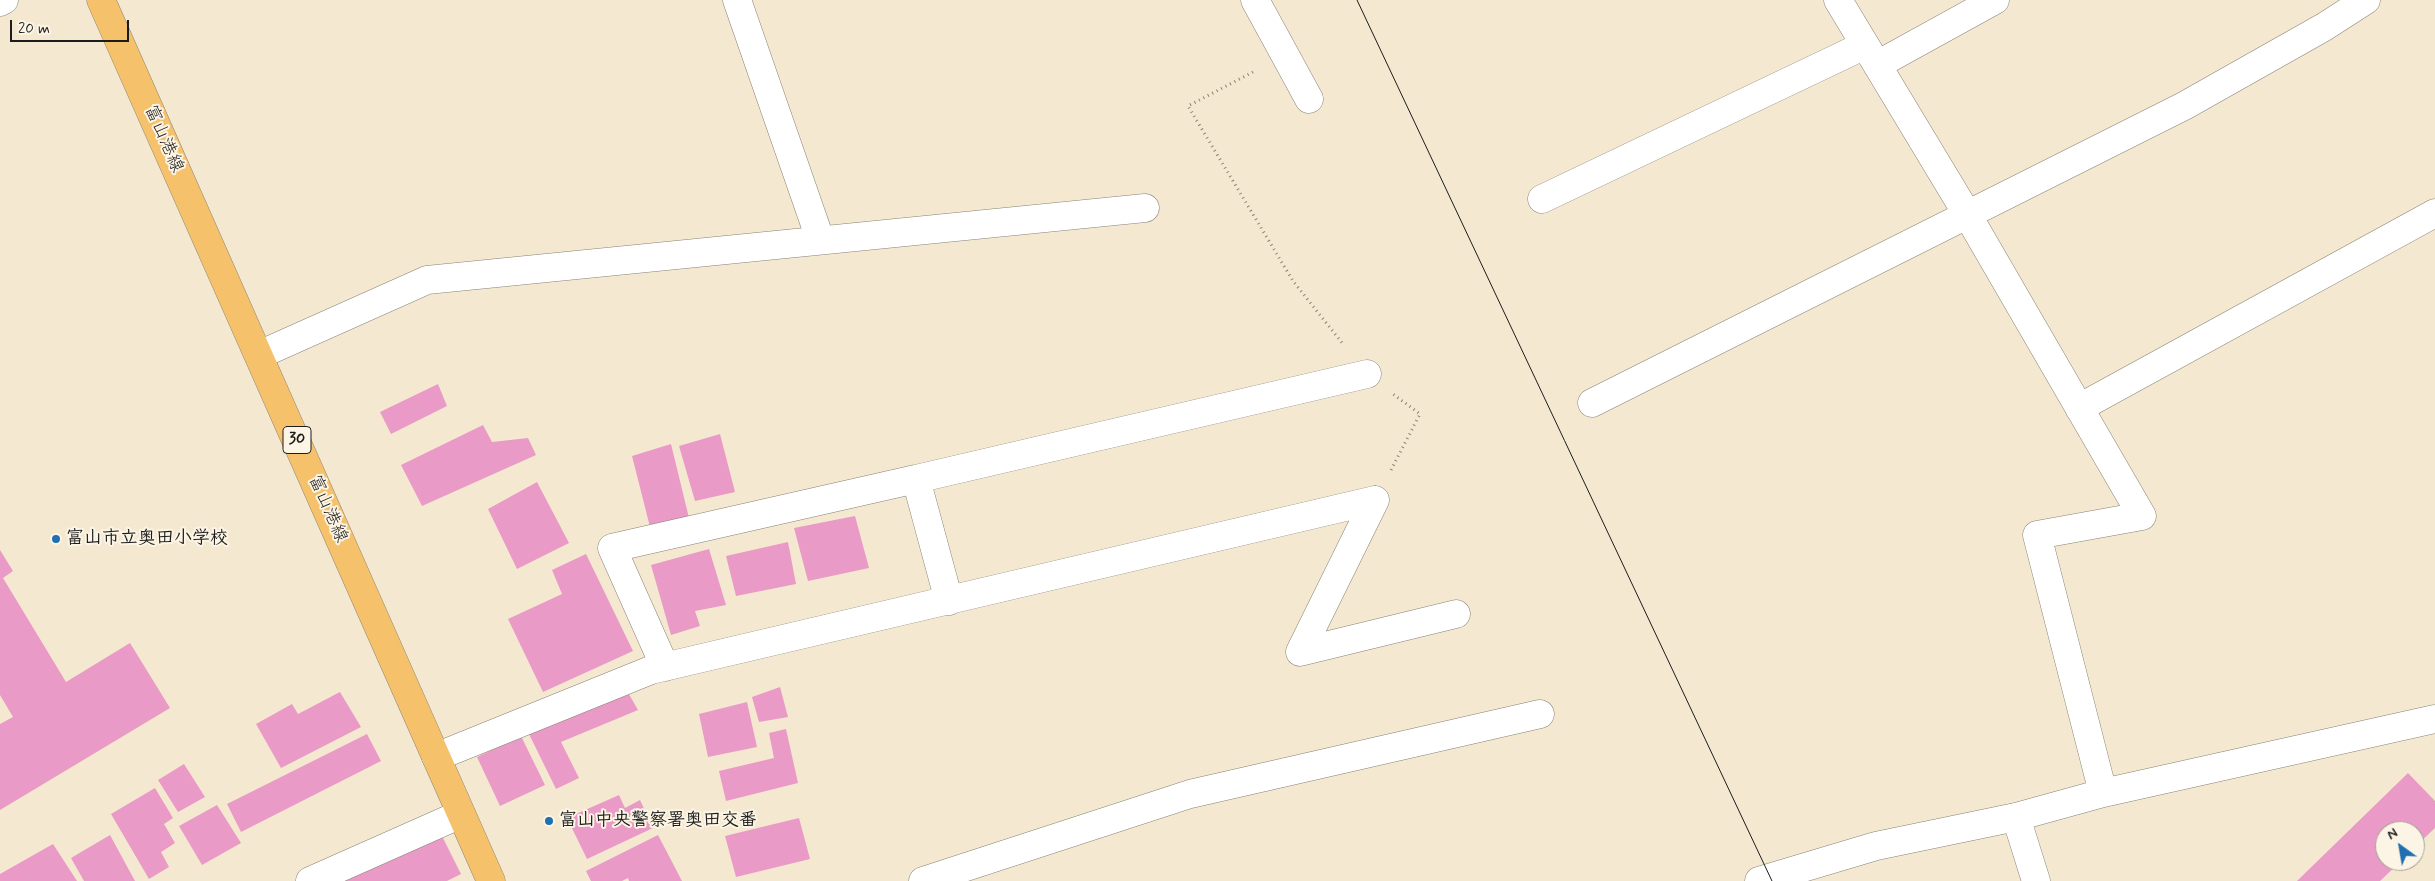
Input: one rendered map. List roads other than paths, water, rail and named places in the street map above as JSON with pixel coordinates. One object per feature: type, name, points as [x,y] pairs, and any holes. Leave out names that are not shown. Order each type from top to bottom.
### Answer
[{"type":"main road","name":"富山港線","points":[[101,0],[491,881]]},
{"type":"street","points":[[0,2],[4,0]]},
{"type":"street","points":[[737,0],[820,239]]},
{"type":"street","points":[[1255,0],[1308,99]]},
{"type":"street","points":[[1838,0],[1967,214],[2142,516],[2037,534],[2103,793]]},
{"type":"street","points":[[1542,199],[1995,0]]},
{"type":"street","points":[[1592,403],[2184,106],[2324,27],[2366,0]]},
{"type":"street","points":[[259,355],[427,280],[820,239],[1145,208]]},
{"type":"street","points":[[2079,408],[2435,213]]},
{"type":"street","points":[[665,667],[612,548],[916,480],[1367,374]]},
{"type":"street","points":[[916,480],[949,601]]},
{"type":"street","points":[[436,757],[651,670],[1376,500],[1300,652],[1456,614]]},
{"type":"street","points":[[923,881],[1190,794],[1540,714]]},
{"type":"street","points":[[1758,881],[1876,846],[2016,817],[2103,793],[2435,719]]},
{"type":"street","points":[[310,881],[461,814]]},
{"type":"street","points":[[2016,817],[2036,881]]},
{"type":"tram line","points":[[1357,0],[1772,881]]},
{"type":"place","name":"富山市立奥田小学校","points":[[56,539]]},
{"type":"place","name":"富山中央警察署奥田交番","points":[[549,821]]}]
